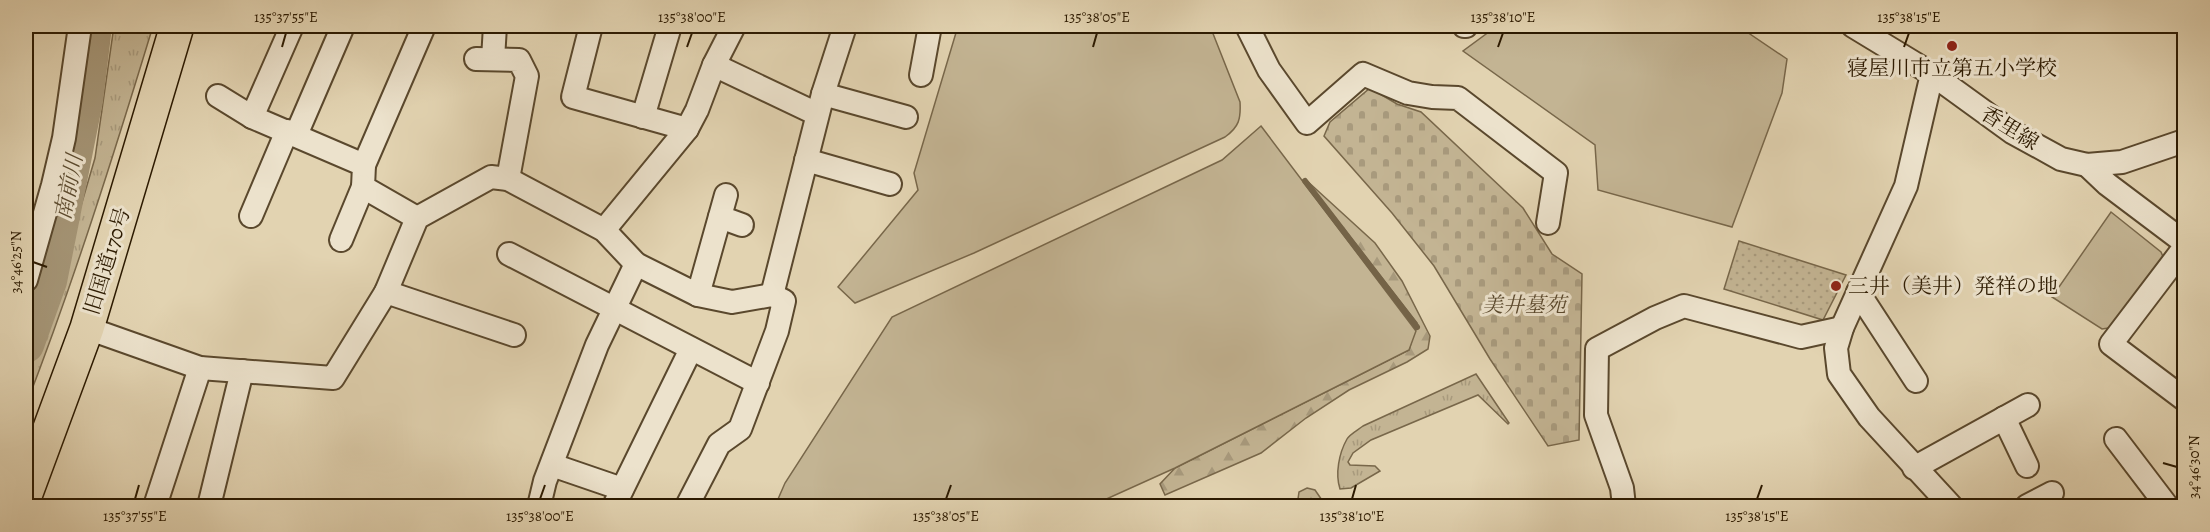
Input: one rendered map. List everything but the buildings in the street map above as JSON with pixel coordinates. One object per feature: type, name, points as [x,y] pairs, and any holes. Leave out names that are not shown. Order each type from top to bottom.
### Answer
[{"type":"highway","name":"旧国道170号","points":[[26,493],[87,328],[177,26]]},
{"type":"street","points":[[26,280],[64,138],[80,26]]},
{"type":"street","points":[[252,117],[292,26]]},
{"type":"street","points":[[250,216],[343,26]]},
{"type":"street","points":[[340,240],[363,176],[424,26]]},
{"type":"street","points":[[495,26],[485,59],[519,60],[527,76],[508,179]]},
{"type":"street","points":[[591,26],[573,97],[687,129]]},
{"type":"street","points":[[643,117],[670,26]]},
{"type":"street","points":[[604,230],[687,129],[697,110],[714,65],[734,26]]},
{"type":"street","points":[[772,295],[820,104],[845,26]]},
{"type":"street","points":[[921,75],[930,26]]},
{"type":"street","points":[[1247,26],[1269,70],[1307,123],[1363,74],[1408,93],[1458,98],[1492,135],[1556,172],[1556,214]]},
{"type":"street","name":"香里線","points":[[1853,26],[1932,74],[2012,132],[2061,159],[2087,165],[2121,162],[2184,141]]},
{"type":"street","points":[[714,65],[820,104],[906,117]]},
{"type":"street","points":[[1932,74],[1906,186],[1842,328],[1836,348],[1839,374],[1869,417],[1950,507]]},
{"type":"street","points":[[218,96],[252,117],[291,133],[363,176],[417,218]]},
{"type":"street","points":[[806,160],[890,184]]},
{"type":"street","points":[[2087,165],[2107,184],[2184,242]]},
{"type":"street","points":[[87,328],[200,368],[333,378],[386,292],[417,218],[491,177],[508,179],[604,230],[636,264],[698,295],[732,302],[772,295],[784,301],[777,331],[740,429],[718,444],[687,507]]},
{"type":"street","points":[[698,295],[726,195]]},
{"type":"street","points":[[720,218],[742,225]]},
{"type":"street","points":[[2184,248],[2111,344],[2184,399]]},
{"type":"street","points":[[509,254],[758,383]]},
{"type":"street","points":[[539,507],[552,465],[597,345],[636,264]]},
{"type":"street","points":[[386,292],[514,334]]},
{"type":"street","points":[[1858,292],[1916,381]]},
{"type":"street","points":[[1624,507],[1622,488],[1596,415],[1597,349],[1655,318],[1684,306],[1801,337],[1842,328]]},
{"type":"street","points":[[552,465],[618,498],[691,349]]},
{"type":"street","points":[[156,507],[200,368]]},
{"type":"street","points":[[209,507],[242,371]]},
{"type":"street","points":[[1914,468],[2028,405]]},
{"type":"street","points":[[2004,418],[2027,466]]},
{"type":"street","points":[[2116,439],[2167,507]]},
{"type":"street","points":[[2027,507],[2052,493]]},
{"type":"green space","points":[[114,26],[153,26],[93,217],[26,405],[26,374],[63,267],[95,158]]},
{"type":"green space","points":[[958,26],[1210,26],[1240,102],[1238,122],[1225,137],[974,253],[855,303],[838,287],[918,190],[914,173]]},
{"type":"green space","points":[[1497,26],[1738,26],[1787,59],[1782,93],[1732,227],[1598,190],[1595,145],[1463,51]]},
{"type":"green space","name":"美井墓苑","points":[[1370,88],[1397,104],[1421,112],[1523,208],[1552,254],[1582,274],[1579,440],[1548,446],[1490,359],[1434,266],[1392,213],[1324,136],[1330,122]]},
{"type":"green space","points":[[1261,126],[1416,331],[1409,350],[1175,468],[1091,506],[775,506],[785,483],[892,317],[1222,160]]},
{"type":"green space","points":[[1306,180],[1375,243],[1402,281],[1430,336],[1428,349],[1407,362],[1349,390],[1306,418],[1261,453],[1165,495],[1160,484],[1175,468],[1409,350],[1417,323]]},
{"type":"green space","points":[[2111,212],[2161,252],[2164,259],[2115,327],[2102,329],[2052,297]]},
{"type":"green space","points":[[1739,241],[1846,275],[1823,320],[1724,289]]},
{"type":"green space","points":[[1476,374],[1508,424],[1478,395],[1371,440],[1353,453],[1348,462],[1350,465],[1375,466],[1380,471],[1351,488],[1340,489],[1338,477],[1340,457],[1350,435],[1363,426]]},
{"type":"green space","points":[[1307,488],[1315,490],[1326,506],[1297,506],[1299,492]]},
{"type":"waterway","name":"南前川","points":[[26,345],[49,281],[85,100],[94,26]]},
{"type":"waterway","points":[[1305,181],[1417,327]]},
{"type":"place","name":"寝屋川市立第五小学校","points":[[1952,46]]},
{"type":"place","name":"三井（美井）発祥の地","points":[[1836,286]]}]
